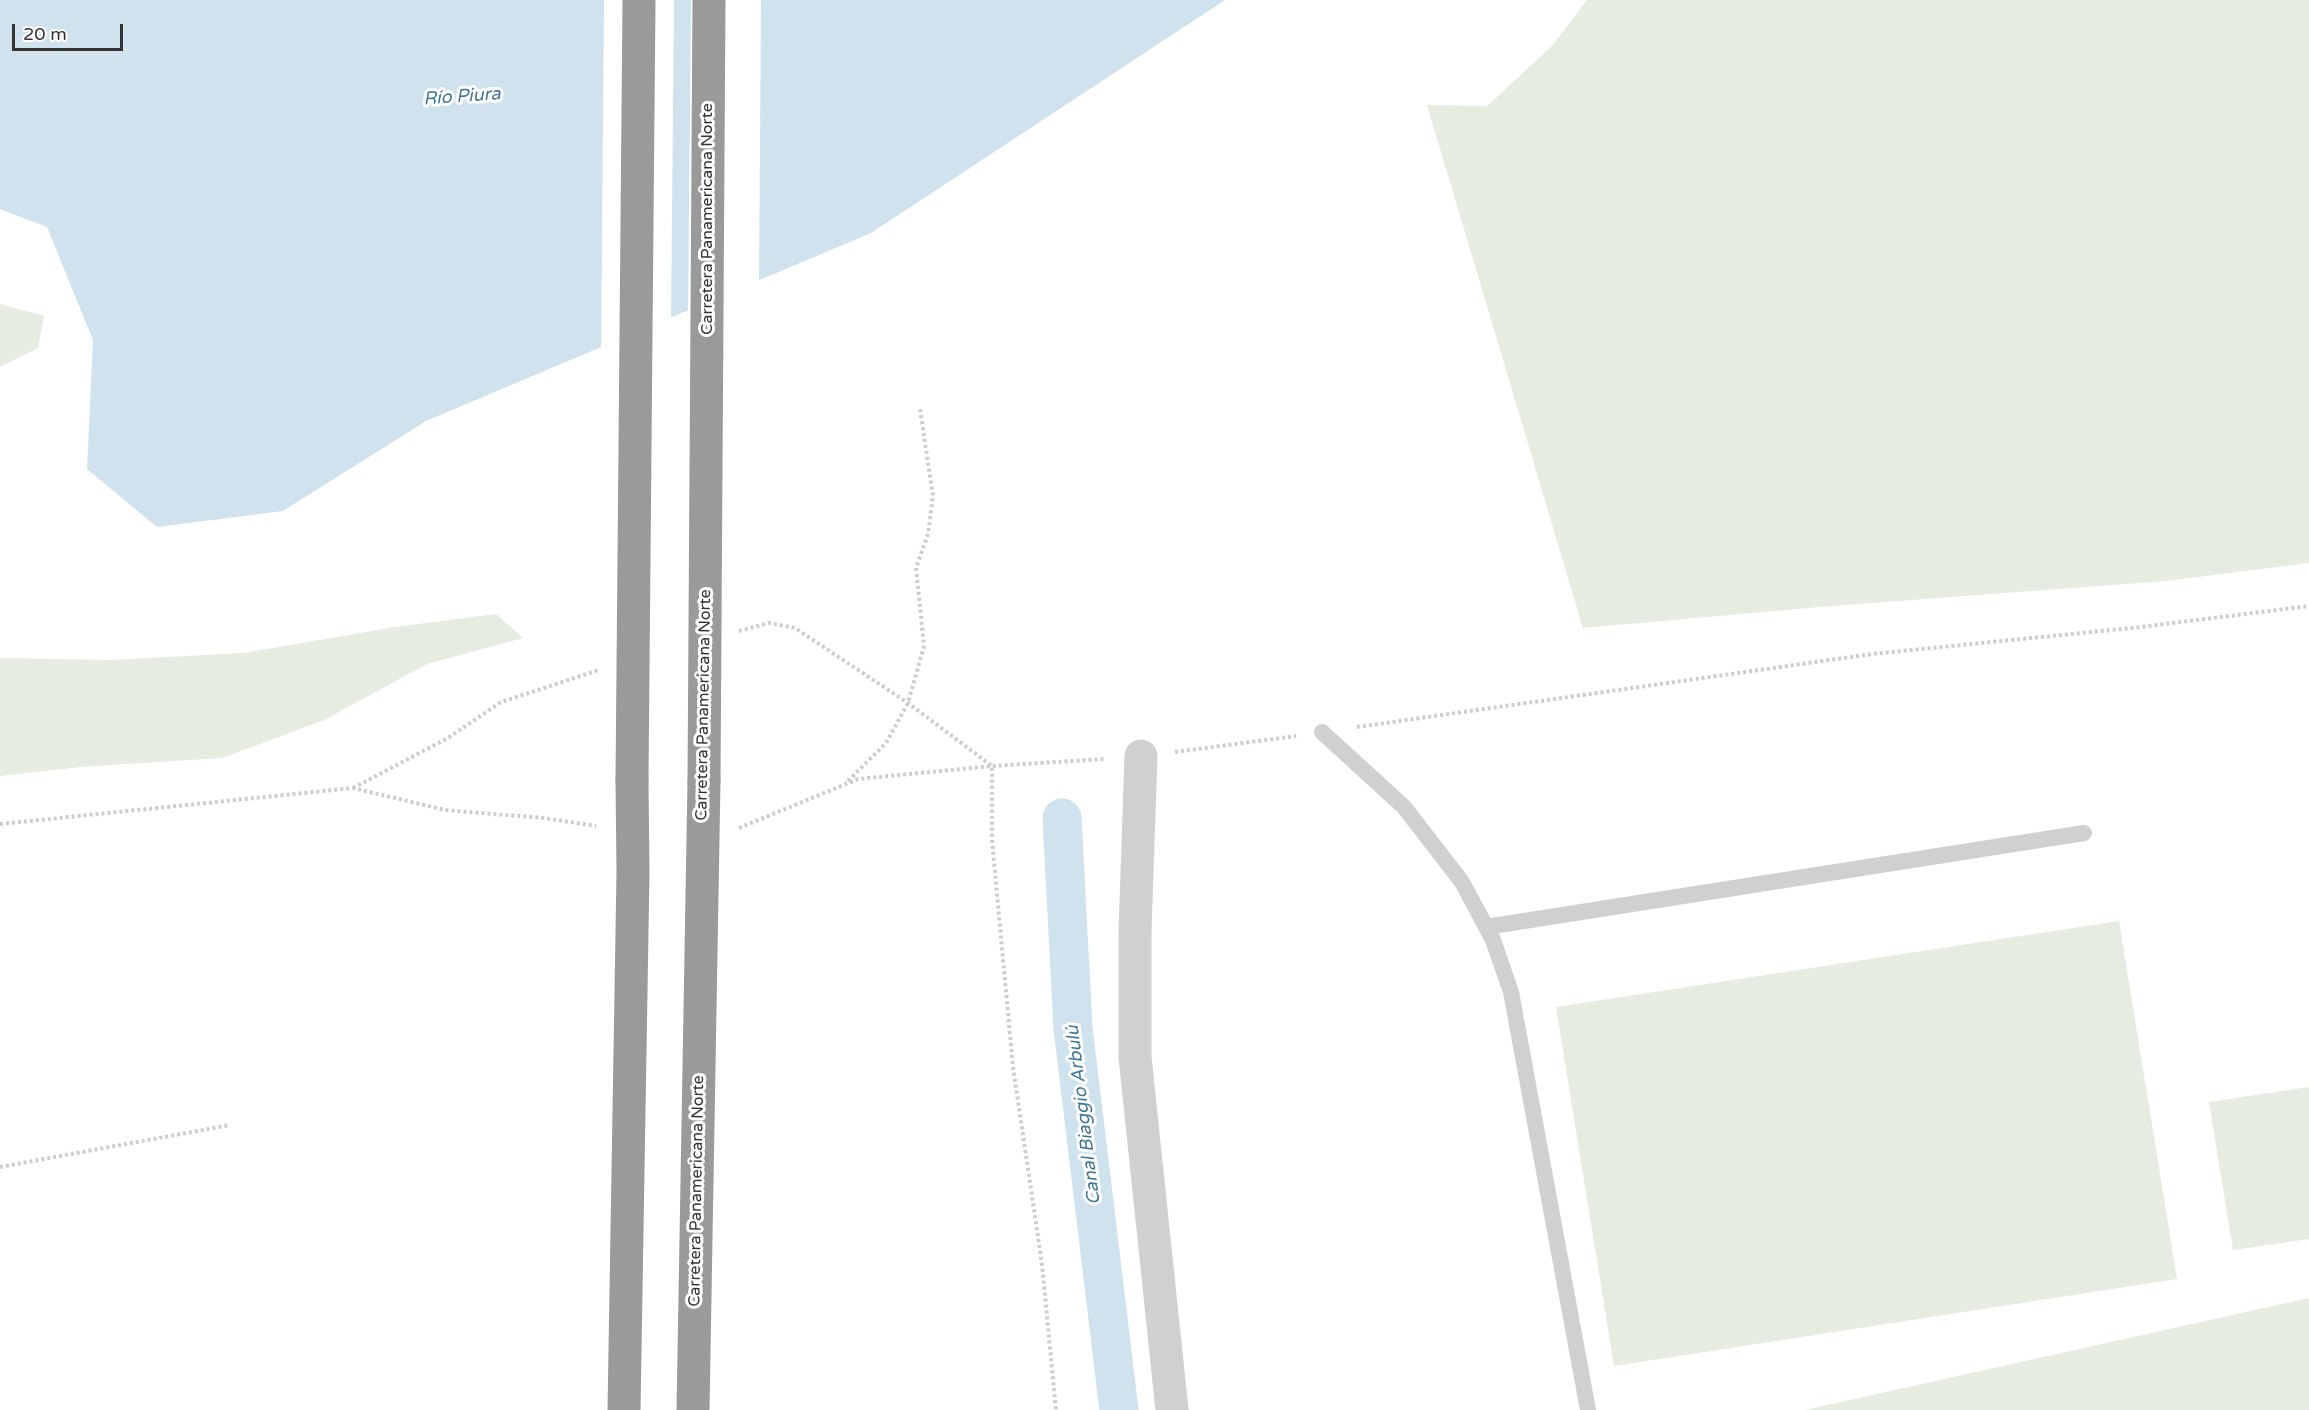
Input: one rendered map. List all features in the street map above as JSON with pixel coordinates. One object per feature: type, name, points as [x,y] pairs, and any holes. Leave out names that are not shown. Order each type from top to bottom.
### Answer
[{"type":"highway","points":[[624,1410],[633,832],[639,0]]},
{"type":"highway","name":"Carretera Panamericana Norte","points":[[693,1410],[704,781],[709,0]]},
{"type":"street","points":[[1141,756],[1135,931],[1135,1057],[1172,1410]]},
{"type":"lane","points":[[1322,732],[1404,807],[1462,882],[1493,940],[1511,992],[1588,1410]]},
{"type":"lane","points":[[1486,927],[2084,833]]},
{"type":"path","points":[[846,784],[886,743],[908,703],[924,646],[916,568],[928,534],[933,496],[920,409]]},
{"type":"path","points":[[703,843],[858,779],[992,766],[1141,756],[1872,654],[2141,627],[2309,606]]},
{"type":"path","points":[[992,766],[992,840],[1013,1067],[1042,1264],[1056,1410]]},
{"type":"path","points":[[0,824],[353,789],[444,810],[544,818],[633,832]]},
{"type":"path","points":[[0,1167],[230,1125]]},
{"type":"shaded area","points":[[1587,0],[2309,0],[2309,563],[2166,581],[1831,606],[1583,628],[1427,105],[1487,106],[1552,46]]},
{"type":"shaded area","points":[[0,304],[44,316],[38,348],[0,367]]},
{"type":"shaded area","points":[[496,614],[523,638],[427,664],[324,720],[222,758],[80,767],[0,776],[0,658],[110,660],[244,653],[395,627]]},
{"type":"shaded area","points":[[2119,921],[2177,1279],[1614,1366],[1556,1007]]},
{"type":"shaded area","points":[[2309,1087],[2309,1239],[2233,1250],[2209,1102]]},
{"type":"shaded area","points":[[2309,1298],[2309,1410],[1805,1410]]},
{"type":"water","name":"Río Piura","points":[[0,0],[1225,0],[871,233],[426,421],[283,511],[157,527],[87,469],[93,340],[47,227],[0,209]]},
{"type":"pier","points":[[604,0],[674,0],[671,320],[601,350]]},
{"type":"pier","points":[[691,0],[761,0],[759,284],[688,313]]},
{"type":"waterway","name":"Canal Biaggio Arbulú","points":[[1062,818],[1073,1028],[1119,1410]]}]
